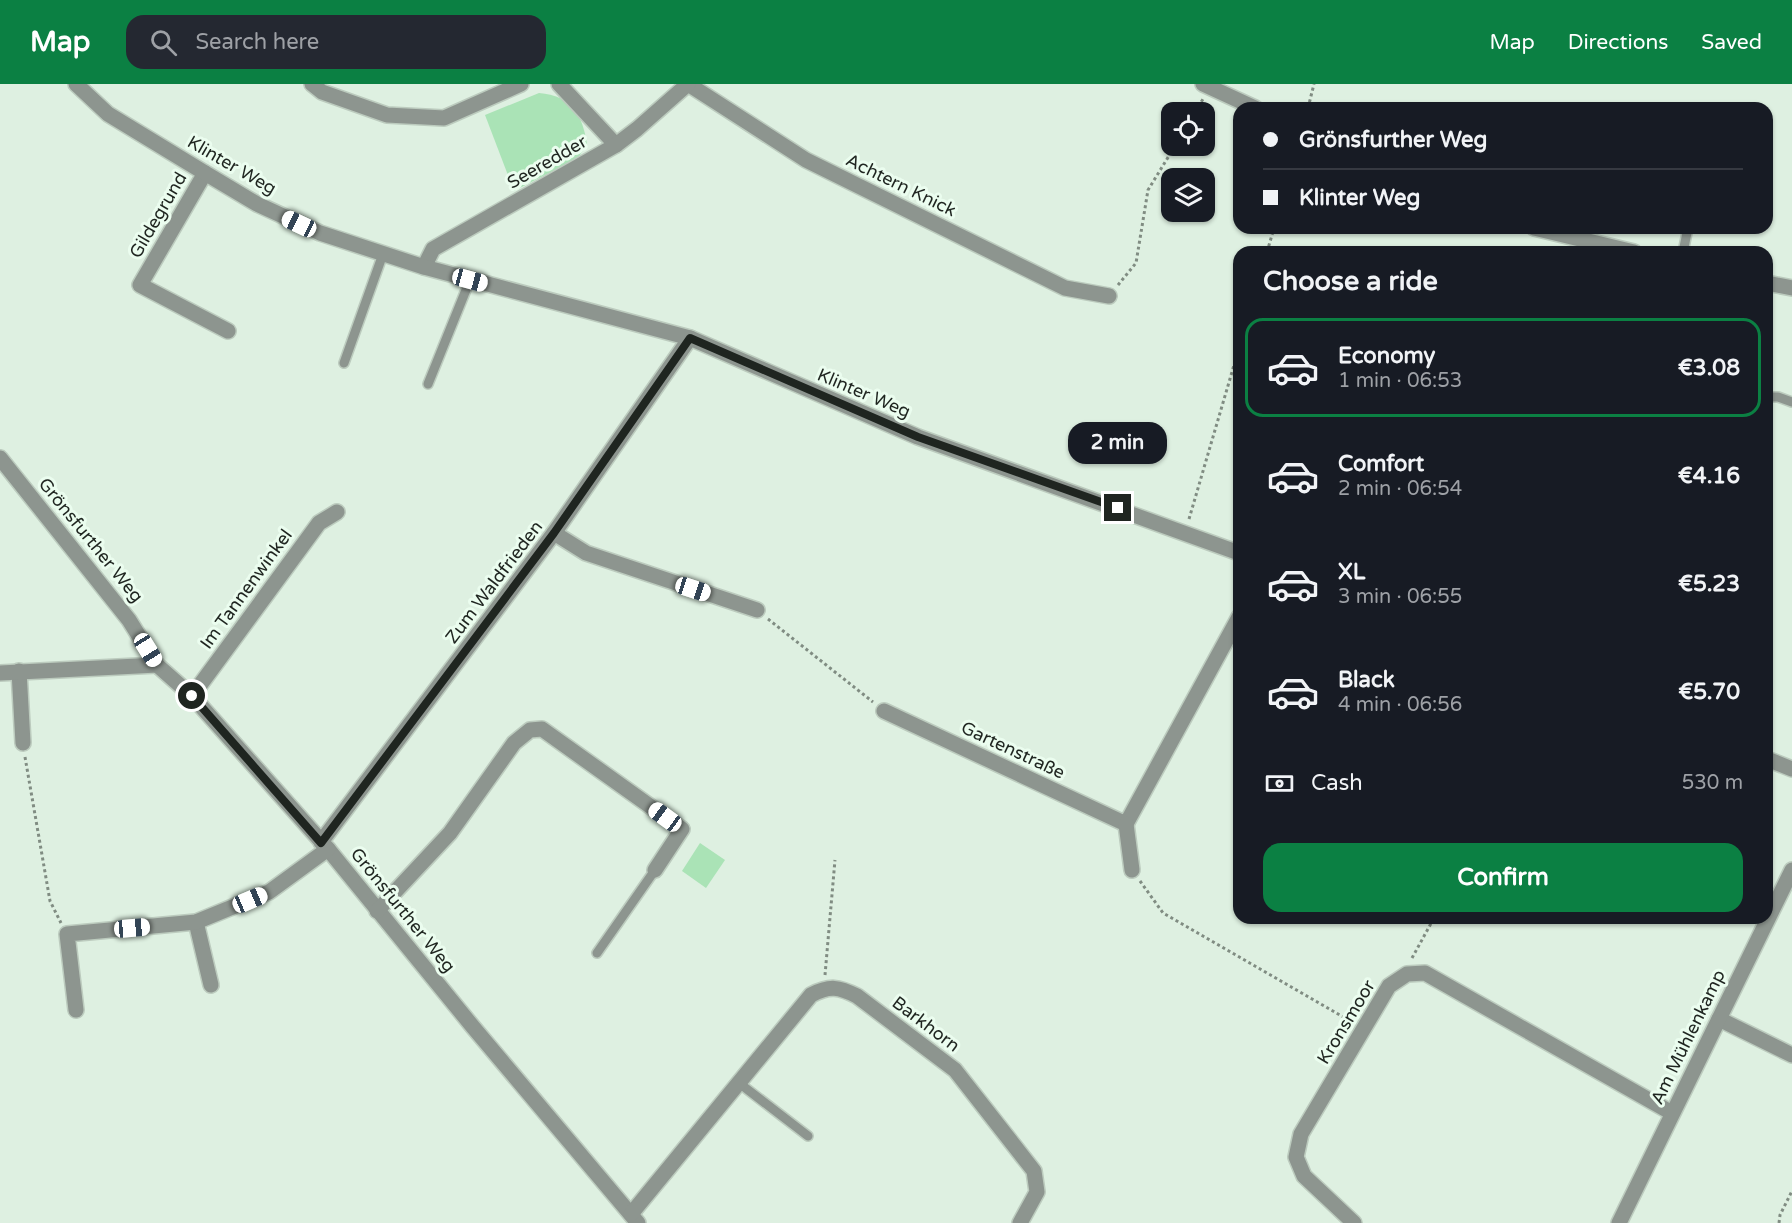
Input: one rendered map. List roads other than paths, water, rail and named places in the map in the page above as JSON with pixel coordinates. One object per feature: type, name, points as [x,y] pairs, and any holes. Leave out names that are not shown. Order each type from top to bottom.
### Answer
[{"type":"street","name":"Klinter Weg","points":[[76,84],[108,114],[205,174],[257,204],[320,233],[424,267],[690,338],[918,437],[1233,551]]},
{"type":"street","points":[[312,84],[322,92],[387,115],[444,117],[521,84]]},
{"type":"street","points":[[559,84],[616,145]]},
{"type":"street","name":"Seeredder","points":[[424,267],[432,249],[616,145],[688,84]]},
{"type":"street","name":"Achtern Knick","points":[[688,84],[816,165],[1065,288],[1109,296]]},
{"type":"street","points":[[1203,84],[1243,102]]},
{"type":"street","name":"Gildegrund","points":[[205,174],[140,285],[228,331]]},
{"type":"street","points":[[1559,234],[1609,246]]},
{"type":"street","points":[[1773,284],[1792,288]]},
{"type":"street","name":"Zum Waldfrieden","points":[[76,1010],[67,934],[196,922],[268,892],[325,846],[554,533],[690,338]]},
{"type":"street","name":"Grönsfurther Weg","points":[[0,458],[129,620],[157,665],[192,696],[325,846],[634,1219]]},
{"type":"street","name":"Im Tannenwinkel","points":[[192,696],[319,522],[337,512]]},
{"type":"street","points":[[554,533],[586,553],[757,610]]},
{"type":"street","points":[[1132,870],[1126,824],[1233,627]]},
{"type":"street","points":[[0,673],[157,665]]},
{"type":"street","points":[[19,671],[23,743]]},
{"type":"street","name":"Gartenstraße","points":[[884,711],[1126,824]]},
{"type":"street","points":[[377,911],[450,833],[514,743],[530,730],[542,729],[682,829],[655,870]]},
{"type":"street","points":[[1773,761],[1792,769]]},
{"type":"street","name":"Am Mühlenkamp","points":[[1773,909],[1792,870]]},
{"type":"street","points":[[196,922],[211,985]]},
{"type":"street","name":"Am Mühlenkamp","points":[[1619,1223],[1766,924]]},
{"type":"street","name":"Kronsmoor","points":[[1354,1223],[1304,1176],[1296,1157],[1301,1134],[1389,986],[1407,975],[1425,973],[1672,1113]]},
{"type":"street","name":"Barkhorn","points":[[739,1083],[811,995],[823,989],[840,988],[857,996],[955,1070],[1034,1171],[1036,1192],[1020,1223]]},
{"type":"street","points":[[1719,1019],[1792,1055]]},
{"type":"street","points":[[634,1219],[739,1083]]},
{"type":"lane","points":[[344,363],[382,254]]},
{"type":"lane","points":[[428,384],[470,280]]},
{"type":"lane","points":[[1773,397],[1792,402]]},
{"type":"lane","points":[[597,953],[655,870]]},
{"type":"lane","points":[[739,1083],[808,1136]]}]
